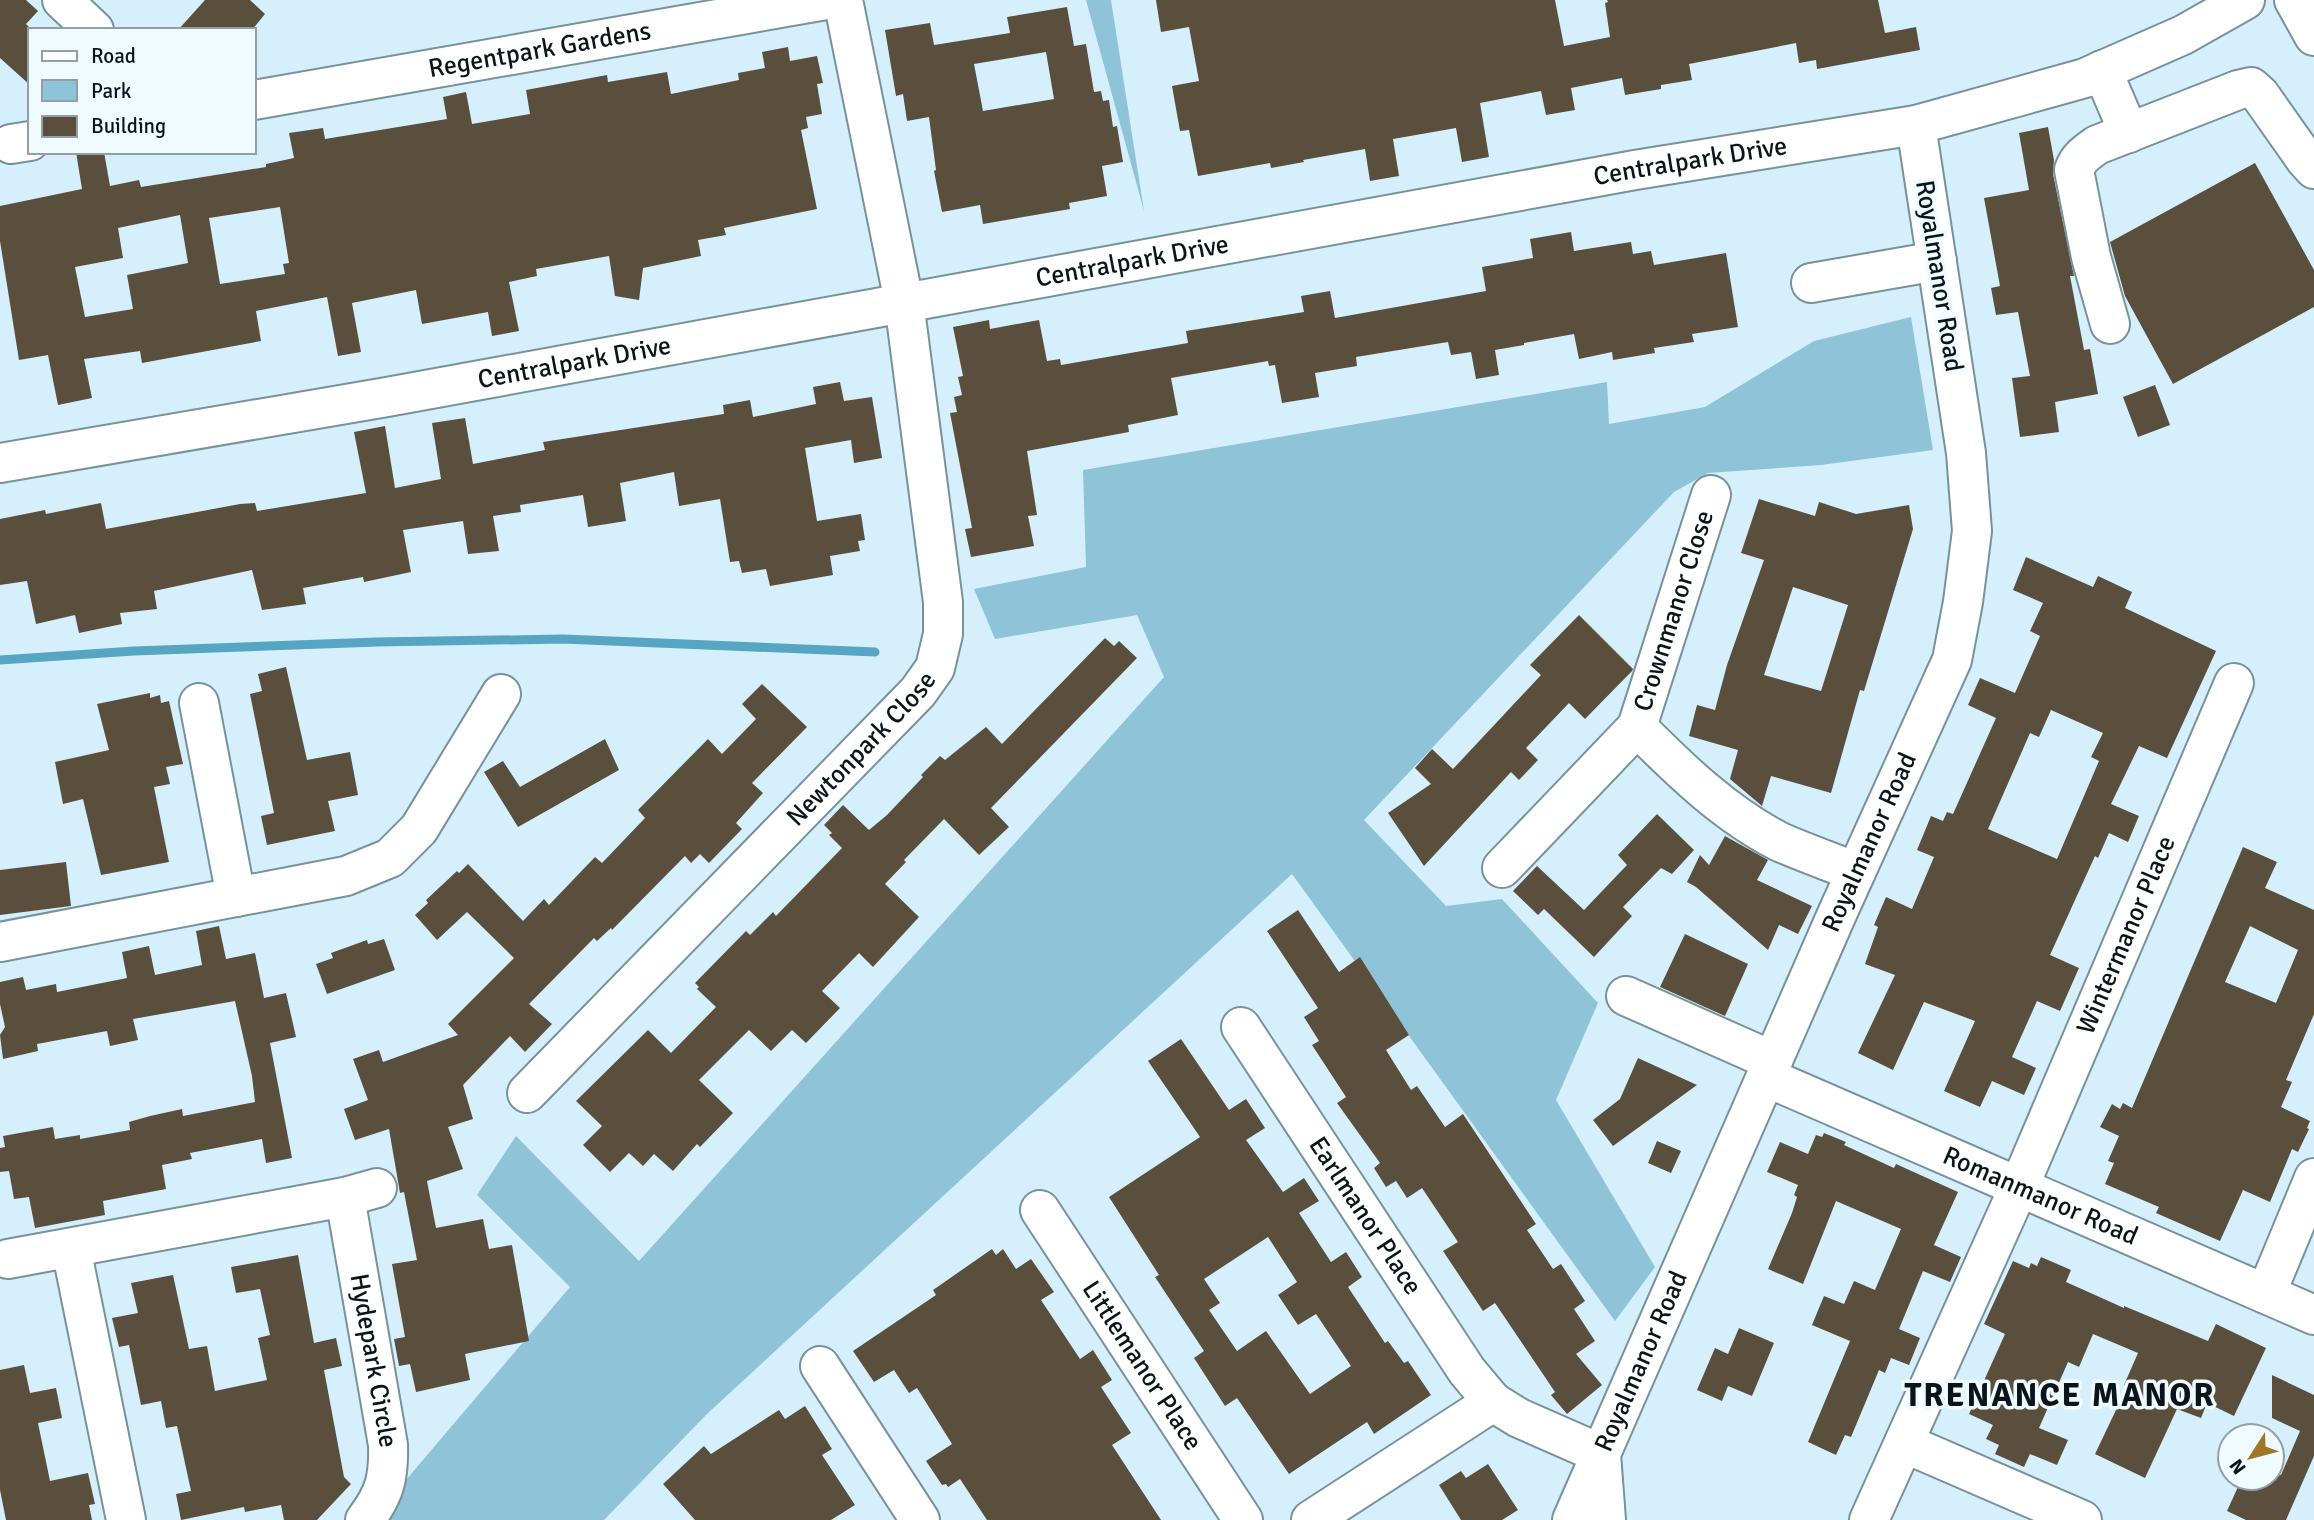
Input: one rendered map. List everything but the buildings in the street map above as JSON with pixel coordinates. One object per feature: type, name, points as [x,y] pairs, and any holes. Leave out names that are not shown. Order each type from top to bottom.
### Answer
[{"type":"street","points":[[62,0],[92,28]]},
{"type":"street","name":"Regentpark Gardens","points":[[256,100],[826,0]]},
{"type":"street","points":[[843,0],[904,302]]},
{"type":"street","name":"Centralpark Drive","points":[[0,463],[400,394],[1635,170],[1916,125],[2085,78],[2183,35],[2245,0]]},
{"type":"street","points":[[2294,0],[2314,36]]},
{"type":"street","points":[[2102,70],[2129,133]]},
{"type":"street","points":[[2110,324],[2091,257],[2074,170],[2077,160],[2087,152],[2097,145],[2251,87],[2260,95],[2314,169]]},
{"type":"street","name":"Royalmanor Road","points":[[1572,1520],[1856,872],[1952,660],[1972,531],[1966,453],[1916,125]]},
{"type":"street","points":[[1811,283],[1937,261]]},
{"type":"street","name":"Newtonpark Close","points":[[527,1093],[918,691],[935,668],[943,634],[943,602],[904,302]]},
{"type":"street","name":"Crownmanor Close","points":[[1502,868],[1637,727],[1711,495]]},
{"type":"street","name":"Wintermanor Place","points":[[1870,1520],[2019,1187],[2234,682]]},
{"type":"street","points":[[0,942],[346,876],[390,858],[419,829],[501,694]]},
{"type":"street","points":[[199,703],[236,897]]},
{"type":"street","name":"Crownmanor Close","points":[[1637,727],[1687,777],[1737,816],[1780,841],[1856,872]]},
{"type":"street","name":"Romanmanor Road","points":[[1626,996],[1770,1069],[2019,1187],[2314,1315]]},
{"type":"street","name":"Earlmanor Place","points":[[1241,1027],[1467,1371],[1493,1402]]},
{"type":"street","points":[[2266,1294],[2314,1178]]},
{"type":"street","name":"Hydepark Circle","points":[[8,1259],[361,1193],[389,1469],[378,1503],[365,1520]]},
{"type":"street","name":"Littlemanor Place","points":[[1040,1210],[1243,1520]]},
{"type":"street","points":[[71,1248],[126,1520]]},
{"type":"street","points":[[820,1366],[920,1520]]},
{"type":"street","points":[[1311,1520],[1493,1402],[1520,1418],[1601,1454],[1606,1520]]},
{"type":"street","points":[[1904,1443],[2082,1520]]},
{"type":"green space","points":[[1086,0],[1111,0],[1144,211]]},
{"type":"green space","points":[[1911,317],[1933,450],[1821,465],[1708,473],[1674,492],[1364,820],[1446,906],[1502,899],[1598,1003],[1556,1100],[1655,1267],[1615,1321],[1292,874],[707,1414],[604,1520],[372,1520],[570,1287],[477,1195],[516,1136],[639,1261],[1164,677],[1137,615],[995,639],[974,589],[1086,567],[1083,470],[1607,382],[1609,424],[1705,407],[1814,341]]},
{"type":"waterway","points":[[0,660],[134,651],[377,642],[563,639],[875,652]]},
{"type":"district","name":"TRENANCE MANOR","points":[[2060,1395]]}]
